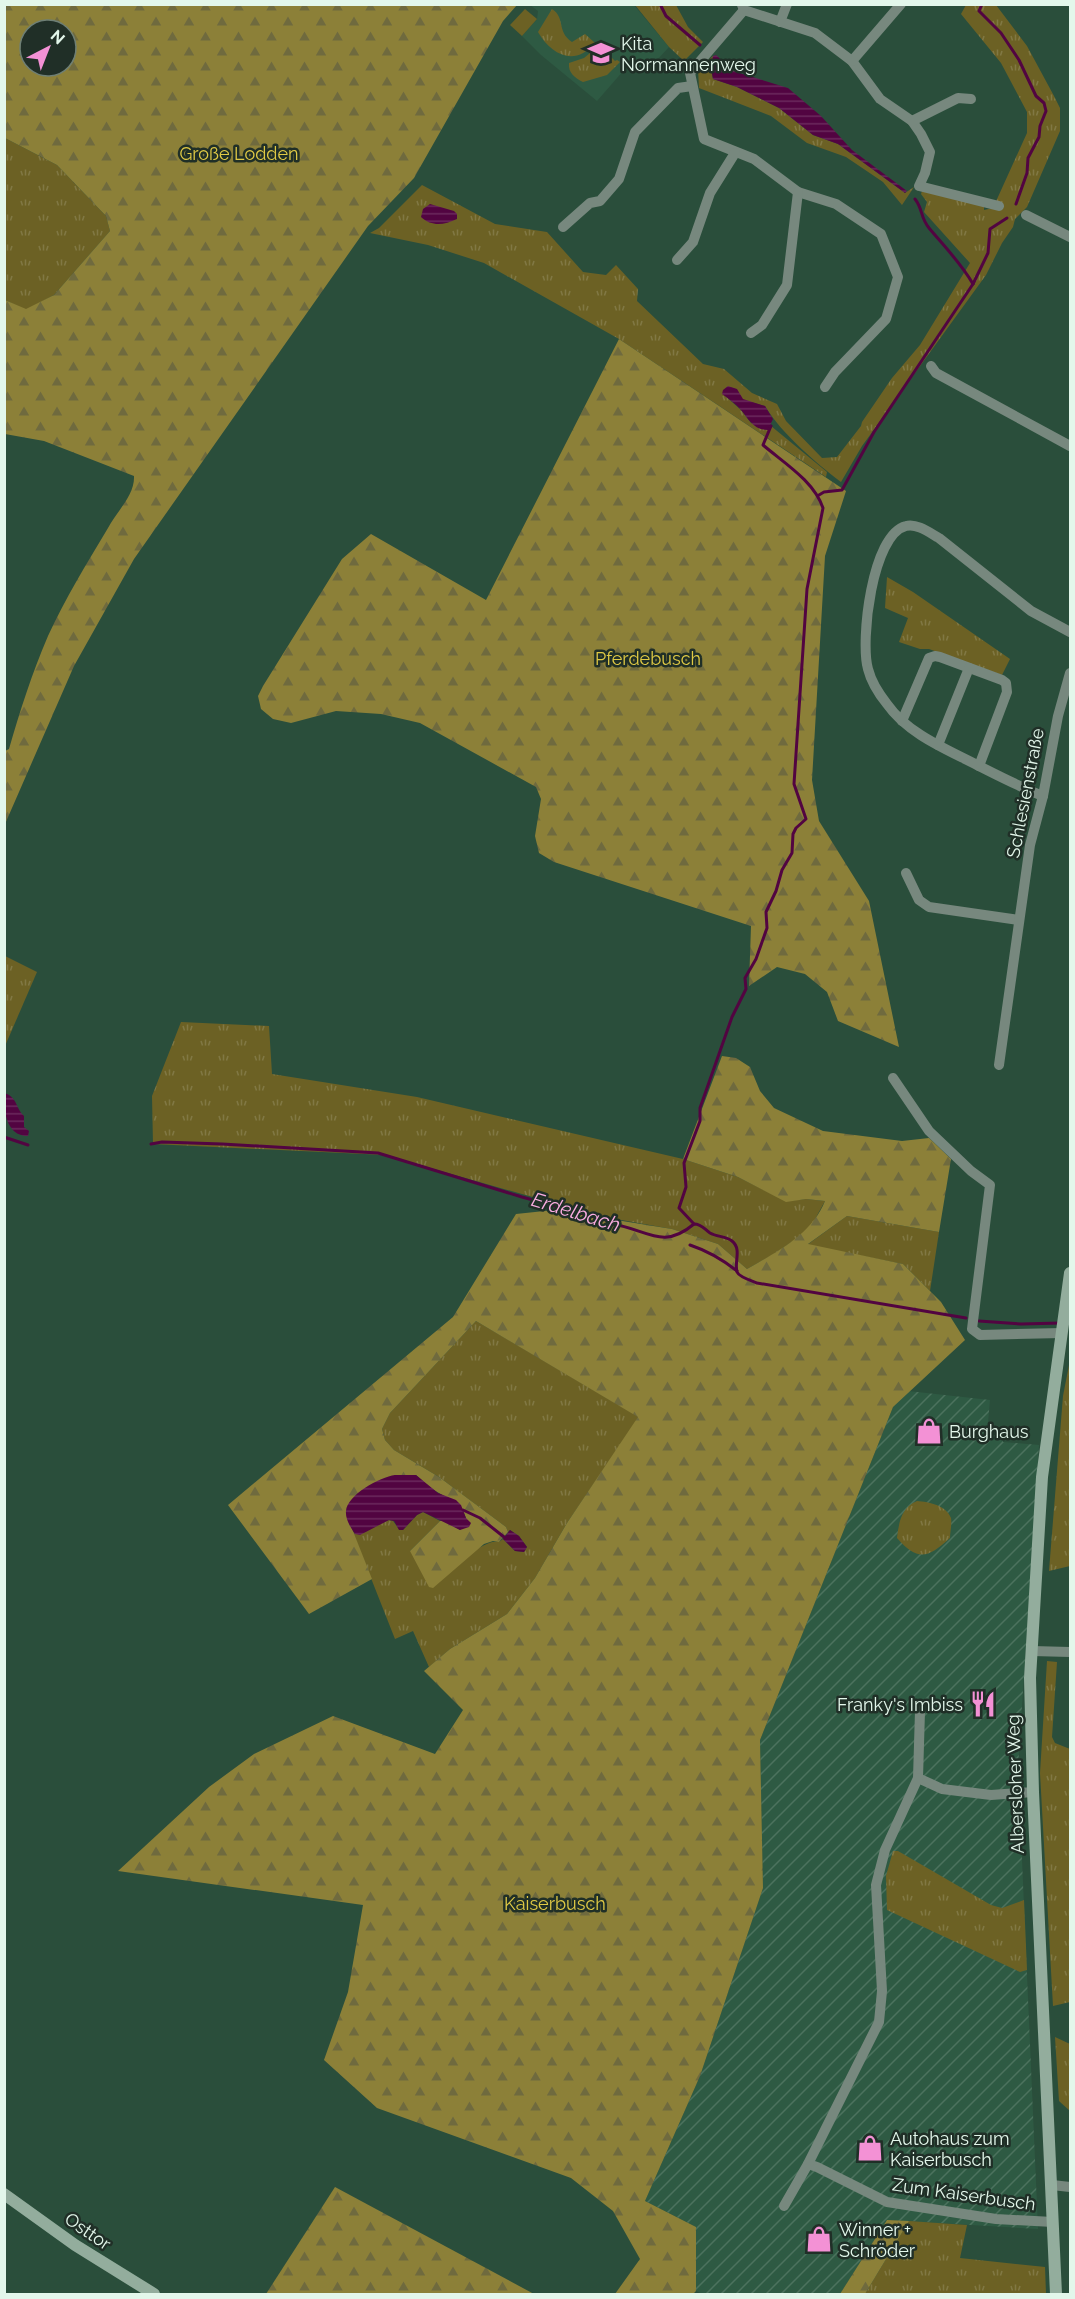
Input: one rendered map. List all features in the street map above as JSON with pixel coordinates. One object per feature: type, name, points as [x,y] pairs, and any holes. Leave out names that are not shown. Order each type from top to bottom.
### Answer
[{"type":"main road","name":"Albersloher Weg","points":[[1056,2295],[1033,1792],[1030,1678],[1042,1477],[1071,1273]]},
{"type":"main road","name":"Osttor","points":[[4,2194],[75,2245],[154,2295]]},
{"type":"street","points":[[780,22],[787,4]]},
{"type":"street","points":[[852,61],[901,4]]},
{"type":"street","points":[[825,387],[835,372],[886,319],[898,277],[881,234],[836,204],[798,192],[754,159],[704,139],[690,73],[743,7],[814,33],[852,61],[880,99],[912,121],[930,152],[919,186],[999,206]]},
{"type":"street","points":[[563,226],[590,203],[600,201],[620,179],[635,132],[678,88],[692,86]]},
{"type":"street","points":[[912,121],[958,98],[971,99]]},
{"type":"street","points":[[677,260],[693,242],[710,194],[735,153]]},
{"type":"street","points":[[751,333],[762,325],[787,285],[798,192]]},
{"type":"street","points":[[1026,215],[1071,237]]},
{"type":"street","points":[[931,366],[936,372],[1071,446]]},
{"type":"street","points":[[1043,796],[1018,787],[938,745],[902,721],[888,706],[874,685],[868,670],[865,647],[866,622],[881,555],[893,533],[904,526],[918,526],[939,538],[1031,611],[1071,632]]},
{"type":"street","points":[[902,721],[929,658],[935,656],[1002,680],[1007,687],[979,766]]},
{"type":"street","points":[[938,745],[969,668]]},
{"type":"street","name":"Schlesienstraße","points":[[999,1065],[1030,845],[1043,796],[1058,716],[1071,673]]},
{"type":"street","points":[[906,873],[920,900],[929,907],[1019,920]]},
{"type":"street","points":[[893,1078],[929,1131],[971,1172],[990,1185],[972,1329],[980,1335],[1063,1327]]},
{"type":"street","points":[[1032,1651],[1071,1652]]},
{"type":"street","points":[[784,2206],[808,2164],[879,2022],[882,1991],[876,1885],[885,1850],[918,1778],[920,1712]]},
{"type":"street","points":[[918,1778],[942,1789],[962,1792],[991,1795],[1033,1792]]},
{"type":"street","name":"Zum Kaiserbusch","points":[[808,2164],[887,2202],[996,2219],[1053,2222]]},
{"type":"street","points":[[1052,2185],[1071,2187]]},
{"type":"shaded area","name":"Kita Normannenweg","points":[[530,5],[634,5],[669,47],[645,73],[631,62],[597,101],[541,55],[522,36],[537,19],[538,11]]},
{"type":"shaded area","points":[[716,55],[733,71],[788,88],[821,116],[852,150],[907,191],[905,193],[838,144],[813,135],[779,108],[737,87],[713,79],[711,69],[713,56]]},
{"type":"shaded area","points":[[430,204],[454,211],[457,219],[438,224],[425,220],[421,217],[423,209]]},
{"type":"shaded area","points":[[728,386],[737,389],[743,399],[765,406],[773,419],[768,430],[755,426],[737,406],[722,394]]},
{"type":"shaded area","points":[[4,1093],[14,1100],[24,1116],[24,1127],[29,1131],[28,1136],[20,1135],[10,1127],[7,1121]]},
{"type":"shaded area","points":[[908,1391],[990,1400],[987,1434],[1003,1436],[1003,1442],[1039,1445],[1018,1768],[1038,2229],[887,2220],[840,2294],[703,2294],[696,2291],[696,2227],[645,2201],[700,2076],[763,1888],[760,1740],[893,1407]]},
{"type":"shaded area","points":[[395,1475],[416,1475],[438,1493],[456,1500],[471,1523],[469,1527],[460,1530],[423,1512],[403,1530],[399,1530],[394,1521],[389,1520],[360,1535],[355,1534],[346,1517],[348,1505],[352,1499],[381,1479]]},
{"type":"shaded area","points":[[510,1530],[519,1536],[527,1547],[524,1552],[515,1551],[503,1539]]},
{"type":"green space","name":"Große Lodden","points":[[5,4],[517,5],[503,21],[414,178],[368,226],[134,559],[74,666],[5,824],[5,751],[9,749],[37,664],[48,636],[69,595],[129,496],[134,483],[134,476],[44,441],[5,434],[5,300],[26,309],[54,295],[110,231],[106,216],[57,165],[5,138]]},
{"type":"green space","points":[[635,5],[676,5],[688,27],[703,42],[684,61],[669,47]]},
{"type":"green space","points":[[966,5],[996,5],[1027,46],[1060,108],[1060,131],[1027,207],[1015,219],[1013,227],[986,275],[862,446],[841,482],[790,437],[765,406],[723,394],[741,410],[751,423],[768,430],[771,426],[827,472],[826,477],[619,339],[484,263],[428,245],[370,233],[379,228],[422,185],[495,224],[547,232],[583,272],[606,275],[616,265],[638,289],[637,301],[703,364],[724,369],[752,393],[777,404],[786,421],[822,458],[837,457],[861,426],[892,378],[920,345],[970,263],[924,212],[927,202],[921,194],[922,191],[984,206],[984,210],[993,208],[1027,133],[1027,112],[1001,63],[961,14]]},
{"type":"green space","points":[[525,9],[537,19],[522,36],[510,25]]},
{"type":"green space","points":[[552,9],[559,16],[564,33],[572,42],[585,34],[595,43],[579,55],[564,55],[556,52],[538,32]]},
{"type":"green space","points":[[595,49],[604,57],[607,53],[615,61],[620,62],[607,75],[583,82],[573,75],[569,63],[584,58]]},
{"type":"green space","points":[[713,56],[711,69],[713,79],[737,87],[779,108],[813,135],[838,144],[905,193],[914,187],[902,205],[883,182],[846,157],[807,143],[771,116],[699,88],[698,69]]},
{"type":"green space","points":[[5,138],[57,165],[106,216],[110,231],[54,295],[26,310],[5,300]]},
{"type":"green space","name":"Pferdebusch","points":[[619,339],[846,491],[825,556],[812,780],[819,821],[869,901],[899,1047],[838,1021],[827,992],[805,974],[777,967],[749,986],[751,926],[554,862],[539,853],[535,836],[541,799],[536,787],[420,723],[381,714],[336,711],[291,723],[273,719],[261,709],[258,696],[263,686],[342,559],[371,534],[486,600]]},
{"type":"green space","points":[[887,577],[913,592],[1010,659],[1002,675],[929,649],[920,649],[899,642],[908,618],[885,608]]},
{"type":"green space","points":[[5,956],[37,972],[5,1046]]},
{"type":"green space","points":[[181,1022],[269,1026],[272,1074],[417,1097],[683,1159],[738,1177],[786,1201],[806,1199],[825,1201],[809,1230],[747,1269],[718,1244],[672,1229],[599,1216],[385,1155],[153,1144],[152,1096]]},
{"type":"green space","name":"Kaiserbusch","points":[[722,1056],[736,1058],[750,1067],[760,1091],[774,1108],[823,1131],[902,1141],[929,1138],[951,1159],[939,1232],[847,1216],[808,1244],[903,1264],[941,1302],[965,1340],[893,1407],[760,1740],[763,1888],[700,2076],[645,2201],[696,2227],[696,2291],[693,2294],[615,2294],[640,2259],[613,2211],[571,2178],[377,2108],[324,2060],[348,1992],[363,1905],[118,1871],[209,1787],[254,1754],[333,1716],[435,1754],[463,1710],[424,1671],[450,1649],[507,1614],[535,1578],[567,1523],[638,1417],[476,1321],[390,1413],[382,1429],[385,1440],[394,1450],[439,1477],[506,1527],[508,1532],[499,1542],[484,1544],[433,1588],[429,1587],[410,1551],[440,1521],[445,1521],[460,1530],[466,1518],[459,1504],[433,1489],[416,1475],[395,1475],[347,1516],[372,1579],[309,1614],[228,1505],[453,1317],[516,1214],[554,1210],[672,1229],[718,1244],[747,1269],[803,1233],[819,1213],[825,1201],[806,1199],[786,1202],[738,1177],[683,1159]]},
{"type":"green space","points":[[847,1216],[939,1232],[930,1291],[903,1264],[807,1245]]},
{"type":"green space","points":[[476,1321],[639,1417],[567,1523],[535,1578],[507,1614],[450,1649],[429,1667],[413,1631],[395,1639],[352,1530],[355,1534],[389,1520],[403,1530],[423,1512],[440,1521],[410,1551],[465,1551],[503,1539],[515,1551],[524,1552],[527,1547],[519,1536],[510,1530],[508,1532],[506,1527],[439,1477],[394,1450],[385,1440],[382,1429],[390,1413]]},
{"type":"green space","points":[[1070,1360],[1070,1566],[1049,1571],[1063,1396]]},
{"type":"green space","points":[[917,1501],[941,1507],[951,1518],[950,1538],[929,1553],[917,1554],[904,1546],[897,1538],[904,1512],[907,1507]]},
{"type":"green space","points":[[1047,1661],[1057,1662],[1052,1737],[1055,1743],[1070,1749],[1070,2002],[1053,2006],[1040,1773]]},
{"type":"green space","points":[[893,1851],[898,1851],[991,1905],[1002,1908],[1024,1900],[1027,1970],[1020,1972],[887,1910],[886,1876]]},
{"type":"green space","points":[[1055,2037],[1070,2044],[1070,2111],[1059,2101]]},
{"type":"green space","points":[[335,2187],[534,2294],[266,2294]]},
{"type":"green space","points":[[887,2220],[909,2221],[865,2294],[840,2294]]},
{"type":"green space","points":[[909,2221],[967,2225],[960,2258],[1045,2267],[1046,2294],[865,2294]]},
{"type":"waterway","points":[[660,4],[666,16],[700,45]]},
{"type":"waterway","points":[[982,4],[979,11],[1001,33],[1019,60],[1036,96],[1044,103],[1046,111],[1040,126],[1039,137],[1028,158],[1027,173],[1016,204]]},
{"type":"waterway","points":[[915,199],[926,224],[973,284]]},
{"type":"waterway","points":[[819,495],[824,492],[842,490],[874,432],[973,284],[988,253],[990,229],[1007,218]]},
{"type":"waterway","points":[[694,1224],[679,1208],[686,1187],[684,1163],[700,1121],[700,1108],[732,1017],[746,989],[745,978],[756,959],[767,928],[766,912],[776,891],[782,870],[792,853],[793,834],[806,819],[794,784],[807,589],[823,508],[819,498],[806,481],[763,445],[771,426]]},
{"type":"waterway","name":"Erdelbach","points":[[4,1137],[28,1145]]},
{"type":"waterway","name":"Erdelbach","points":[[151,1144],[162,1142],[222,1144],[378,1153],[654,1236],[673,1236],[694,1224],[699,1225],[710,1233],[732,1241],[737,1248],[738,1274],[757,1283],[966,1318]]},
{"type":"waterway","points":[[690,1245],[715,1256],[737,1271]]},
{"type":"waterway","name":"Erdelbach","points":[[979,1321],[1021,1324],[1061,1323]]},
{"type":"waterway","points":[[463,1510],[480,1518],[504,1537]]},
{"type":"place","name":"Kita Normannenweg","points":[[601,53]]},
{"type":"place","name":"Burghaus","points":[[929,1431]]},
{"type":"place","name":"Franky's Imbiss","points":[[983,1704]]},
{"type":"place","name":"Autohaus zum Kaiserbusch","points":[[870,2148]]},
{"type":"place","name":"Winner + Schröder","points":[[819,2239]]}]
